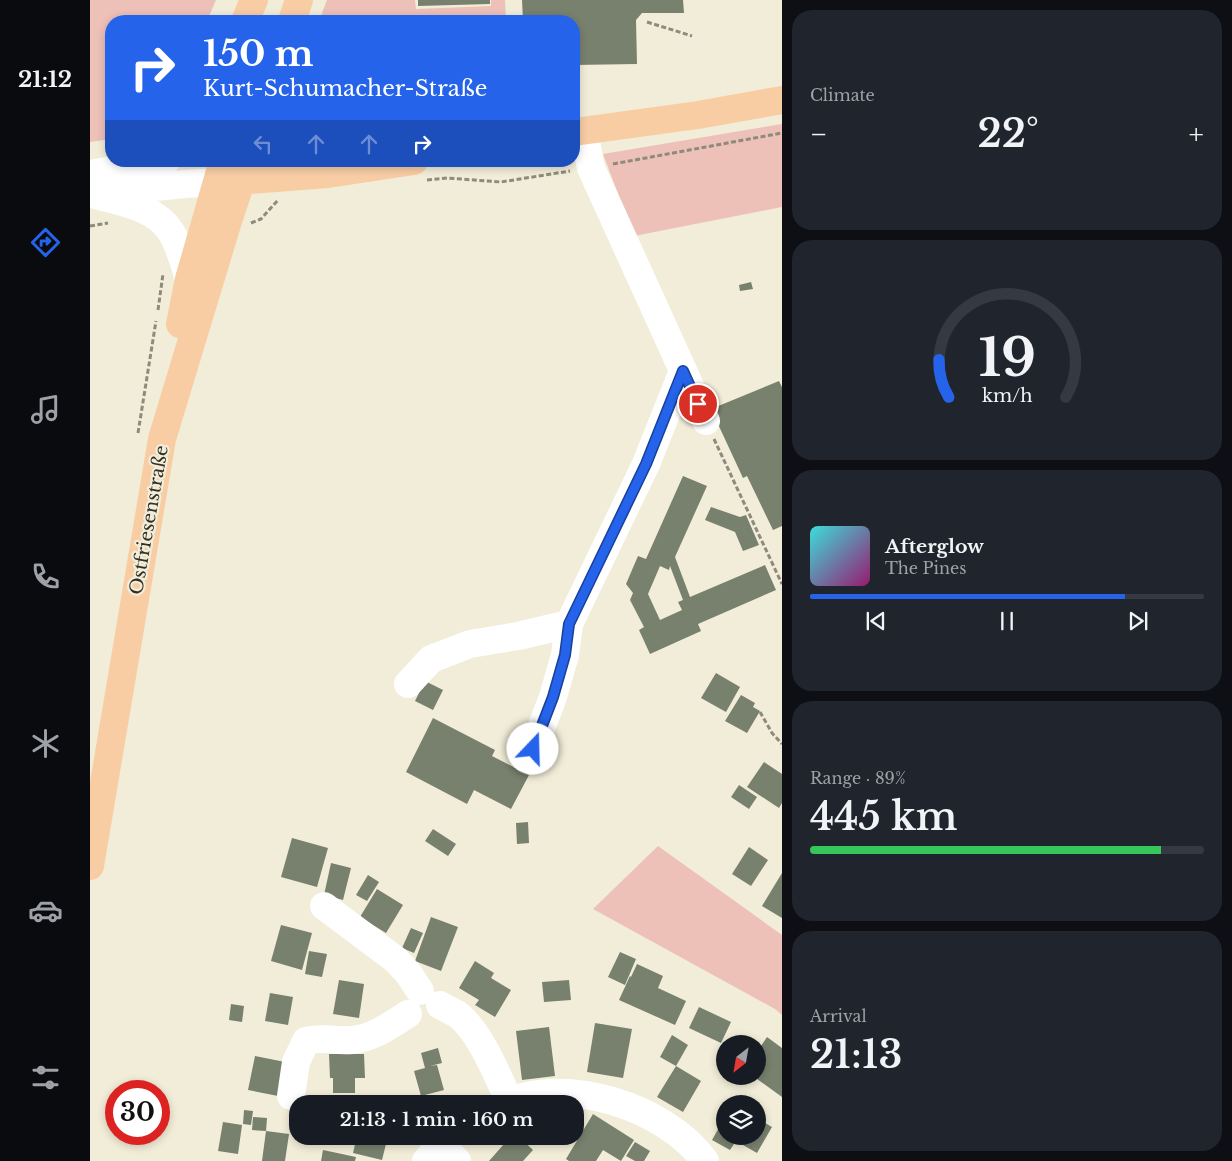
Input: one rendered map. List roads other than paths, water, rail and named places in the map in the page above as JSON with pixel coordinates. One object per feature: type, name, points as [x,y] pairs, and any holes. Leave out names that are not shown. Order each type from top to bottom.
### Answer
[{"type":"main road","points":[[248,15],[254,0]]},
{"type":"main road","points":[[265,15],[269,0]]},
{"type":"main road","points":[[294,15],[299,0]]},
{"type":"main road","points":[[580,132],[698,115],[782,100]]},
{"type":"main road","points":[[162,439],[170,375],[190,280],[232,172],[328,174],[416,171]]},
{"type":"main road","name":"Ostfriesenstraße","points":[[90,866],[162,439],[228,220],[232,172]]},
{"type":"street","points":[[580,135],[591,168],[706,421]]},
{"type":"street","points":[[91,187],[149,167]]},
{"type":"street","points":[[91,187],[185,184],[232,172]]},
{"type":"street","points":[[91,187],[140,208],[161,220],[171,232],[179,247],[190,280]]},
{"type":"street","points":[[533,749],[553,697],[565,655],[569,624],[646,464],[683,371]]},
{"type":"street","points":[[408,684],[431,660],[470,644],[518,636],[569,624]]},
{"type":"street","points":[[324,906],[396,960],[408,973],[423,1003],[458,1015],[473,1031],[494,1067],[504,1095]]},
{"type":"street","points":[[291,1095],[296,1062],[306,1041],[318,1038],[352,1040],[377,1034],[423,1003]]},
{"type":"street","points":[[534,1095],[542,1093],[576,1093],[615,1101],[658,1119],[696,1148],[705,1161]]}]
